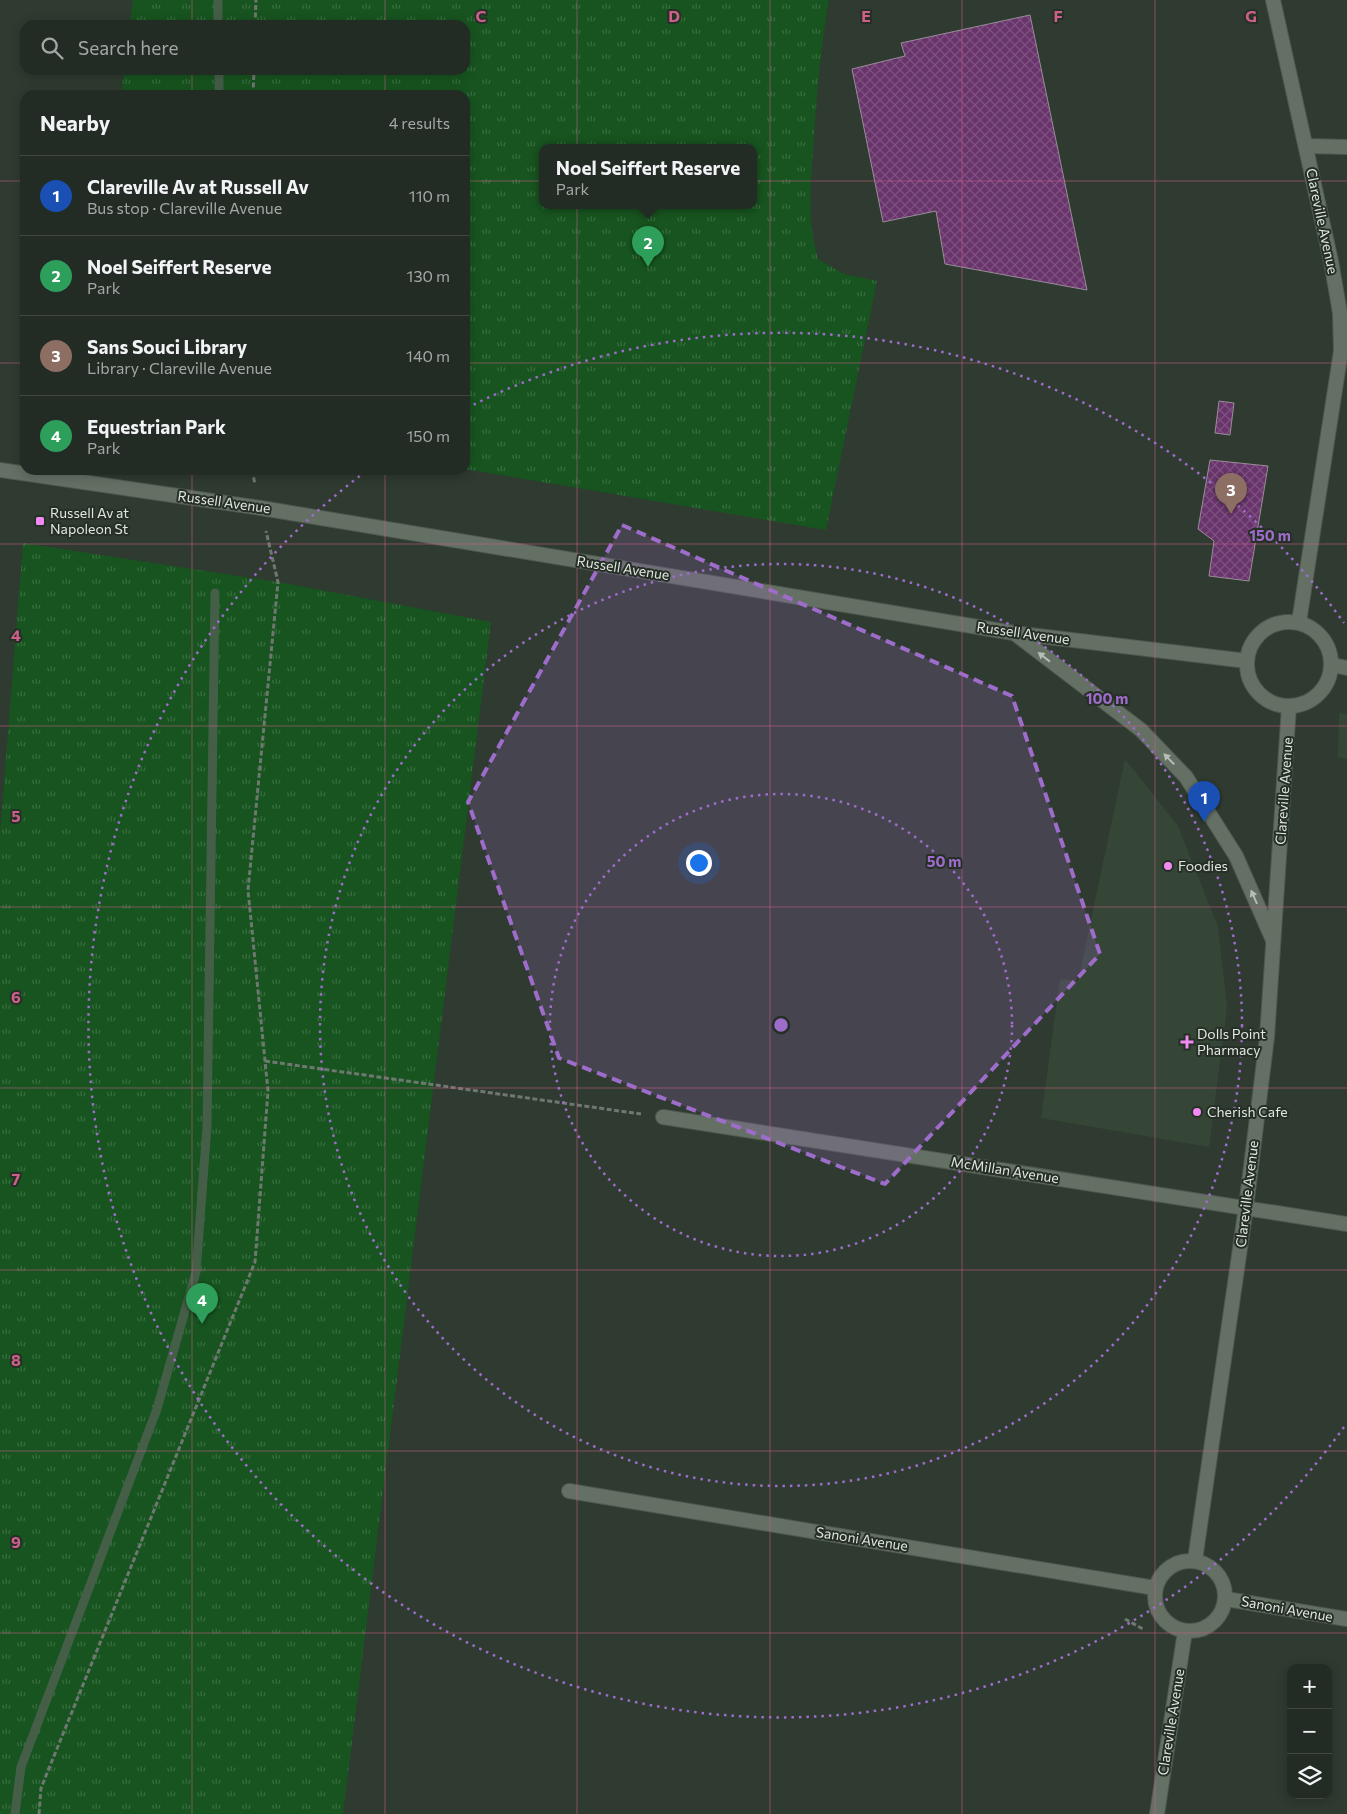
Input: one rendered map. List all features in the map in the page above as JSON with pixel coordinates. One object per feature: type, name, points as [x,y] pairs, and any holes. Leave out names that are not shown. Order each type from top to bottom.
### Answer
[{"type":"street","name":"Clareville Avenue","points":[[1273,0],[1307,146],[1340,313],[1341,351],[1299,622]]},
{"type":"street","points":[[1307,146],[1347,147]]},
{"type":"street","name":"Russell Avenue","points":[[0,470],[20,473]]},
{"type":"street","name":"Russell Avenue","points":[[34,475],[261,508],[1014,633],[1247,661]]},
{"type":"street","points":[[1281,622],[1299,622],[1313,628],[1323,638],[1330,651],[1332,665],[1329,678],[1323,689],[1302,704],[1289,706],[1276,704],[1264,698],[1254,687],[1248,675],[1247,661],[1252,644],[1264,630],[1281,622]]},
{"type":"street","points":[[1014,633],[1141,730],[1186,777],[1236,856],[1273,942]]},
{"type":"street","points":[[1332,665],[1347,668]]},
{"type":"street","name":"Clareville Avenue","points":[[1196,1560],[1246,1207],[1267,1037],[1289,706]]},
{"type":"street","name":"McMillan Avenue","points":[[663,1117],[1347,1224]]},
{"type":"street","name":"Sanoni Avenue","points":[[569,1491],[1155,1588]]},
{"type":"street","points":[[1185,1560],[1196,1560],[1215,1570],[1223,1583],[1226,1599],[1223,1610],[1217,1620],[1207,1627],[1196,1631],[1185,1631],[1165,1620],[1158,1610],[1155,1588],[1166,1570],[1185,1560]]},
{"type":"street","name":"Sanoni Avenue","points":[[1226,1599],[1347,1619]]},
{"type":"street","name":"Clareville Avenue","points":[[1157,1814],[1185,1631]]},
{"type":"path","points":[[255,20],[256,0]]},
{"type":"path","points":[[253,90],[254,75]]},
{"type":"path","points":[[39,1814],[41,1788],[255,1262],[268,1091],[248,890],[278,582],[253,475]]},
{"type":"path","points":[[265,1061],[663,1117]]},
{"type":"path","points":[[1125,1619],[1144,1629]]},
{"type":"highlighted area","points":[[622,525],[1012,696],[1100,954],[885,1184],[559,1058],[468,802]]},
{"type":"shaded area","points":[[1339,713],[1347,714],[1347,759],[1338,757]]},
{"type":"shaded area","points":[[1125,759],[1178,826],[1218,927],[1227,1007],[1209,1147],[1041,1118],[1060,979],[1078,981]]},
{"type":"green space","points":[[133,0],[829,0],[816,103],[810,198],[814,243],[818,259],[844,274],[877,281],[826,530],[470,470],[470,90],[122,90],[123,75],[470,75],[470,20],[131,20]]},
{"type":"green space","points":[[23,543],[278,582],[491,622],[343,1814],[0,1814],[0,834]]},
{"type":"building","points":[[1030,15],[1087,290],[945,264],[936,211],[883,222],[852,69],[905,56],[901,43]]},
{"type":"building","points":[[1219,401],[1234,403],[1230,435],[1215,433]]},
{"type":"building","points":[[1210,460],[1268,466],[1249,581],[1209,576],[1214,541],[1198,529]]},
{"type":"waterway","points":[[218,0],[218,20]]},
{"type":"waterway","points":[[219,75],[219,90]]},
{"type":"waterway","points":[[15,1814],[21,1767],[157,1409],[196,1272],[207,1127],[215,593]]},
{"type":"place","name":"Noel Seiffert Reserve","points":[[648,267]]},
{"type":"place","name":"Sans Souci Library","points":[[1231,514]]},
{"type":"place","name":"Russell Av at Napoleon St","points":[[40,521]]},
{"type":"place","name":"Clareville Av at Russell Av","points":[[1204,822]]},
{"type":"place","name":"Foodies","points":[[1168,866]]},
{"type":"place","name":"Dolls Point Pharmacy","points":[[1187,1042]]},
{"type":"place","name":"Cherish Cafe","points":[[1197,1112]]},
{"type":"place","name":"Equestrian Park","points":[[202,1324]]}]
